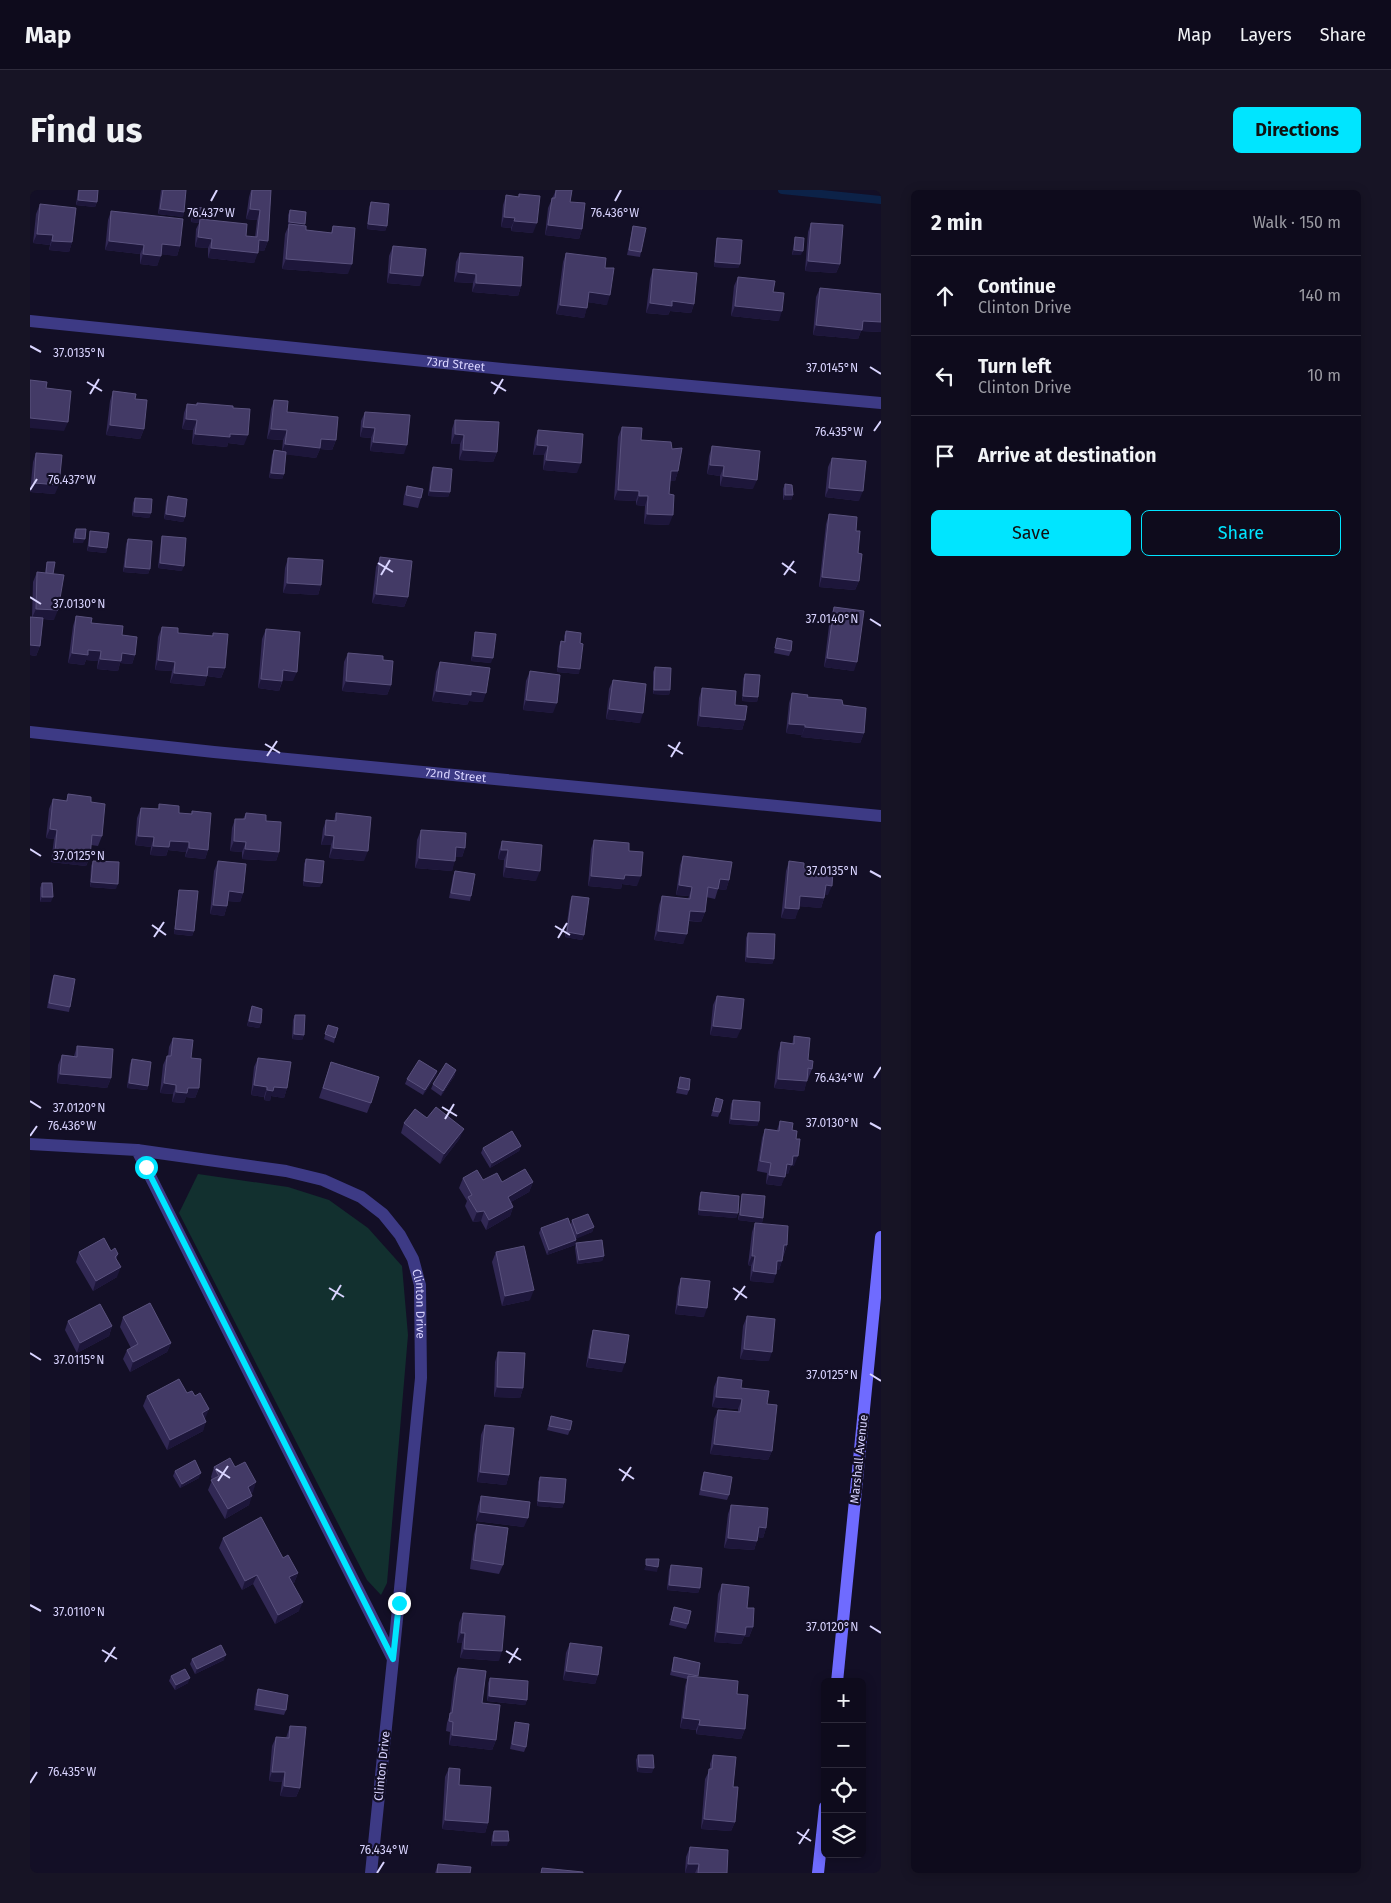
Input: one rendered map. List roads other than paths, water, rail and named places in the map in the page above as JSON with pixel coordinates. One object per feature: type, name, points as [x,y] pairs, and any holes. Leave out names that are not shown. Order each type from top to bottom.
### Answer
[{"type":"street","name":"73rd Street","points":[[30,321],[513,370],[881,403]]},
{"type":"street","name":"72nd Street","points":[[30,732],[214,752],[881,816]]},
{"type":"street","name":"Clinton Drive","points":[[30,1144],[137,1150],[286,1171],[323,1180],[360,1197],[383,1214],[400,1235],[413,1259],[420,1285],[421,1378],[371,1873]]},
{"type":"street","points":[[137,1150],[393,1659]]},
{"type":"street","name":"Marshall Avenue","points":[[837,1678],[881,1237]]},
{"type":"street","points":[[818,1873],[824,1813]]},
{"type":"waterway","points":[[782,190],[881,200]]}]
